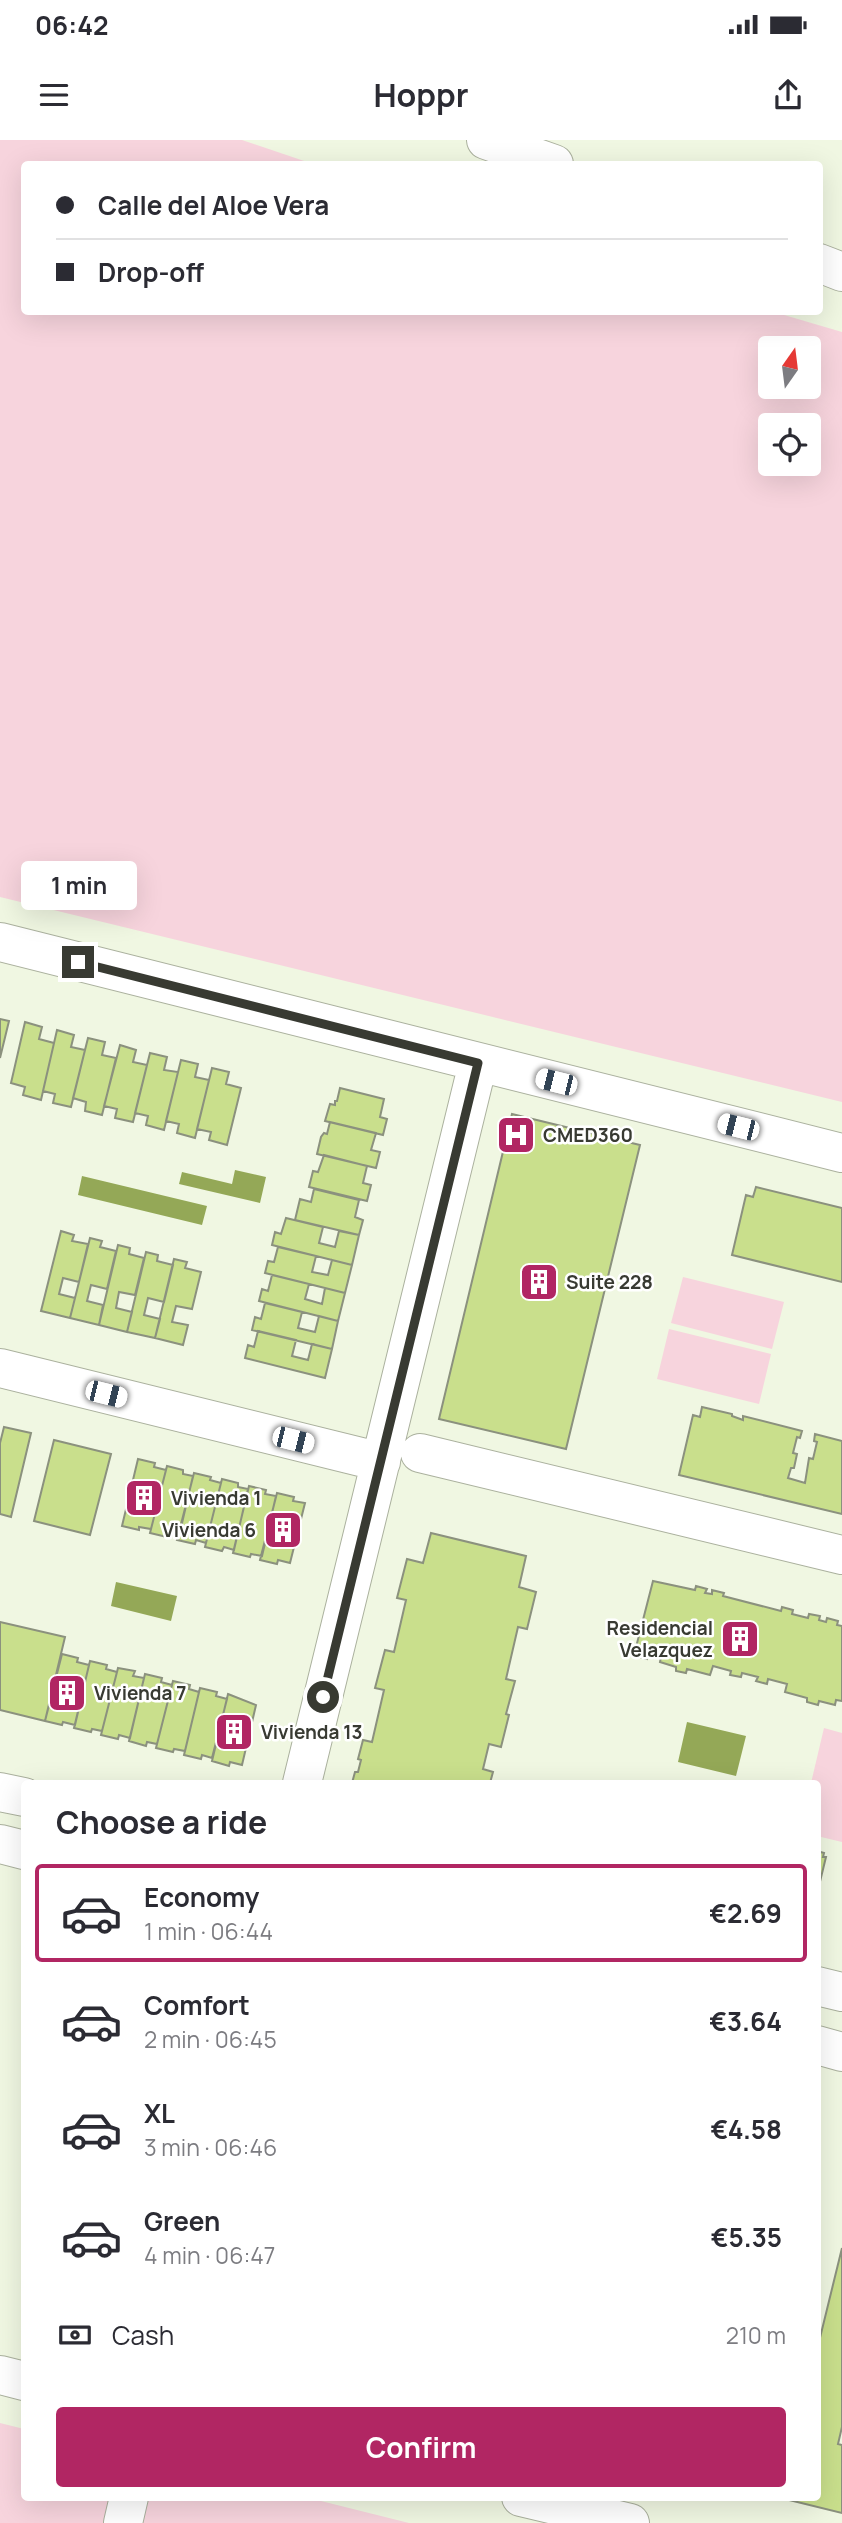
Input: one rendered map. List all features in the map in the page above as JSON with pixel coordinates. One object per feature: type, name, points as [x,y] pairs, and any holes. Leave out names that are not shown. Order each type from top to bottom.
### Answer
[{"type":"main road","points":[[486,140],[546,161]]},
{"type":"main road","points":[[823,265],[842,272]]},
{"type":"main road","points":[[0,942],[842,1153]]},
{"type":"main road","points":[[303,1780],[478,1063]]},
{"type":"main road","points":[[0,1368],[381,1462]]},
{"type":"main road","points":[[420,1453],[842,1555]]},
{"type":"main road","points":[[0,1792],[21,1796]]},
{"type":"main road","points":[[0,1844],[21,1849]]},
{"type":"main road","points":[[821,1987],[842,1992]]},
{"type":"main road","points":[[821,2046],[842,2052]]},
{"type":"main road","points":[[0,2375],[21,2380]]},
{"type":"main road","points":[[122,2523],[128,2501]]},
{"type":"main road","points":[[538,2501],[630,2523]]},
{"type":"shaded area","points":[[0,140],[242,140],[304,161],[21,161],[21,315],[784,315],[842,332],[842,1102],[0,897]]},
{"type":"shaded area","points":[[235,1170],[266,1177],[260,1203],[179,1184],[182,1172],[232,1184]]},
{"type":"shaded area","points":[[82,1176],[207,1206],[202,1225],[78,1195]]},
{"type":"shaded area","points":[[683,1277],[784,1302],[772,1349],[671,1323]]},
{"type":"shaded area","points":[[669,1329],[771,1354],[759,1404],[657,1379]]},
{"type":"shaded area","points":[[116,1582],[177,1596],[171,1621],[111,1606]]},
{"type":"shaded area","points":[[687,1722],[746,1736],[736,1776],[678,1762]]},
{"type":"shaded area","points":[[824,1728],[842,1733],[842,1842],[821,1837],[821,1780],[812,1780]]},
{"type":"shaded area","points":[[0,2423],[21,2428],[21,2501],[321,2501],[409,2523],[0,2523]]},
{"type":"building","points":[[0,1019],[9,1021],[0,1058]]},
{"type":"building","points":[[25,1022],[42,1027],[39,1039],[54,1043],[41,1100],[23,1095],[25,1087],[11,1083]]},
{"type":"building","points":[[57,1030],[74,1035],[71,1047],[85,1050],[71,1107],[53,1103],[55,1094],[43,1091]]},
{"type":"building","points":[[88,1038],[105,1042],[102,1055],[116,1058],[102,1115],[85,1111],[86,1102],[73,1098]]},
{"type":"building","points":[[120,1045],[136,1050],[133,1062],[147,1065],[133,1122],[115,1118],[117,1109],[104,1106]]},
{"type":"building","points":[[150,1053],[167,1057],[164,1070],[178,1072],[164,1130],[146,1125],[148,1116],[135,1113]]},
{"type":"building","points":[[181,1060],[198,1064],[195,1077],[209,1080],[195,1138],[177,1133],[179,1124],[166,1121]]},
{"type":"building","points":[[212,1068],[229,1072],[226,1084],[241,1088],[227,1145],[209,1140],[211,1132],[197,1129]]},
{"type":"building","points":[[340,1088],[384,1099],[380,1117],[387,1119],[383,1135],[325,1121],[330,1104],[335,1105],[337,1101]]},
{"type":"building","name":"Suite 228","points":[[512,1114],[640,1145],[566,1449],[439,1419]]},
{"type":"building","points":[[330,1122],[376,1133],[371,1150],[380,1152],[376,1168],[317,1154],[321,1137],[324,1133],[327,1134]]},
{"type":"building","points":[[324,1155],[367,1166],[363,1183],[371,1185],[367,1201],[309,1187],[313,1171],[318,1172]]},
{"type":"building","points":[[756,1187],[842,1208],[842,1282],[732,1255],[746,1195],[753,1197]]},
{"type":"building","points":[[314,1189],[359,1200],[355,1217],[363,1220],[359,1235],[295,1220],[300,1199],[311,1202]]},
{"type":"building","points":[[286,1218],[323,1227],[319,1243],[335,1247],[339,1231],[359,1235],[352,1265],[272,1245],[275,1232],[281,1234]]},
{"type":"building","points":[[61,1231],[74,1235],[72,1241],[88,1244],[79,1282],[63,1278],[59,1294],[75,1298],[70,1318],[41,1311]]},
{"type":"building","points":[[90,1238],[102,1241],[100,1247],[116,1251],[107,1289],[91,1285],[87,1301],[103,1305],[99,1325],[70,1318]]},
{"type":"building","points":[[118,1245],[130,1248],[129,1254],[144,1258],[135,1295],[119,1292],[116,1308],[132,1312],[127,1332],[99,1325]]},
{"type":"building","points":[[278,1247],[316,1256],[312,1272],[328,1275],[332,1260],[352,1265],[345,1293],[265,1273],[268,1261],[274,1262]]},
{"type":"building","points":[[146,1252],[158,1255],[157,1261],[173,1265],[164,1302],[148,1298],[144,1315],[160,1319],[155,1338],[127,1332]]},
{"type":"building","points":[[174,1259],[187,1262],[185,1268],[201,1272],[192,1309],[176,1306],[172,1322],[188,1325],[183,1345],[155,1338]]},
{"type":"building","points":[[272,1275],[309,1284],[305,1299],[322,1304],[325,1288],[345,1293],[338,1321],[259,1301],[262,1289],[268,1291]]},
{"type":"building","points":[[265,1303],[302,1312],[298,1328],[315,1332],[319,1316],[338,1321],[332,1349],[252,1330],[255,1317],[261,1319]]},
{"type":"building","points":[[258,1331],[296,1340],[292,1356],[308,1360],[312,1344],[332,1349],[325,1378],[245,1358],[248,1345],[254,1347]]},
{"type":"building","points":[[702,1407],[732,1414],[743,1420],[743,1416],[802,1431],[800,1438],[797,1437],[793,1453],[797,1454],[794,1468],[791,1468],[788,1478],[805,1483],[809,1458],[813,1459],[817,1442],[814,1441],[815,1434],[842,1441],[842,1514],[679,1475],[693,1415],[700,1417]]},
{"type":"building","points":[[4,1427],[31,1433],[11,1517],[0,1514],[0,1443]]},
{"type":"building","points":[[54,1440],[111,1454],[90,1535],[34,1521]]},
{"type":"building","name":"Vivienda 1","points":[[138,1459],[155,1463],[154,1467],[166,1470],[151,1529],[139,1527],[139,1530],[122,1526]]},
{"type":"building","points":[[167,1466],[193,1476],[179,1536],[168,1533],[167,1537],[150,1533]]},
{"type":"building","points":[[194,1473],[211,1477],[210,1480],[221,1483],[206,1543],[196,1540],[195,1544],[177,1540]]},
{"type":"building","points":[[222,1479],[248,1489],[234,1550],[224,1547],[222,1551],[205,1547]]},
{"type":"building","points":[[249,1486],[266,1490],[265,1494],[276,1496],[262,1556],[251,1554],[250,1557],[233,1553]]},
{"type":"building","name":"Vivienda 6","points":[[277,1493],[294,1497],[293,1501],[305,1503],[290,1563],[278,1560],[277,1564],[260,1560]]},
{"type":"building","points":[[431,1533],[526,1556],[519,1587],[536,1592],[527,1629],[518,1627],[506,1679],[515,1681],[501,1747],[489,1744],[483,1769],[493,1772],[491,1780],[353,1780],[355,1772],[358,1772],[363,1740],[372,1742],[384,1690],[375,1688],[385,1650],[394,1652],[406,1600],[397,1598],[407,1559],[423,1563]]},
{"type":"building","name":"Residencial Velazquez","points":[[653,1581],[695,1590],[696,1586],[707,1589],[705,1593],[712,1594],[712,1590],[724,1593],[723,1596],[781,1611],[782,1607],[793,1610],[792,1614],[808,1618],[809,1614],[820,1616],[819,1620],[826,1622],[827,1618],[838,1621],[837,1625],[842,1626],[842,1701],[836,1700],[835,1705],[819,1701],[818,1705],[807,1702],[807,1698],[785,1692],[787,1684],[768,1679],[767,1684],[756,1681],[758,1677],[742,1673],[741,1677],[730,1675],[731,1671],[713,1666],[710,1675],[687,1669],[686,1673],[660,1662],[661,1657],[648,1655],[647,1659],[636,1656]]},
{"type":"building","points":[[0,1622],[65,1637],[45,1721],[0,1710]]},
{"type":"building","name":"Vivienda 7","points":[[62,1654],[78,1658],[77,1662],[89,1665],[75,1725],[45,1721]]},
{"type":"building","points":[[90,1661],[107,1665],[106,1669],[117,1672],[102,1731],[92,1729],[91,1732],[74,1728]]},
{"type":"building","points":[[118,1668],[135,1671],[133,1676],[144,1678],[130,1738],[119,1735],[118,1739],[101,1735]]},
{"type":"building","points":[[145,1674],[162,1678],[161,1682],[172,1685],[157,1744],[147,1742],[146,1746],[129,1741]]},
{"type":"building","points":[[173,1681],[190,1685],[189,1689],[199,1692],[185,1751],[174,1749],[173,1752],[156,1748]]},
{"type":"building","points":[[200,1688],[217,1692],[216,1696],[227,1699],[212,1758],[202,1755],[201,1759],[184,1755]]},
{"type":"building","name":"Vivienda 13","points":[[228,1694],[256,1705],[242,1765],[230,1762],[229,1766],[212,1761]]},
{"type":"building","points":[[821,1852],[826,1857],[821,1878]]},
{"type":"building","points":[[842,2248],[842,2427],[838,2444],[842,2445],[842,2513],[793,2501],[821,2501],[821,2334]]},
{"type":"place","name":"CMED360","points":[[516,1135]]},
{"type":"place","name":"Suite 228","points":[[539,1282]]},
{"type":"place","name":"Vivienda 1","points":[[144,1498]]},
{"type":"place","name":"Vivienda 6","points":[[283,1530]]},
{"type":"place","name":"Residencial Velazquez","points":[[740,1639]]},
{"type":"place","name":"Vivienda 7","points":[[67,1693]]},
{"type":"place","name":"Vivienda 13","points":[[234,1732]]},
{"type":"route","points":[[78,962],[478,1063],[323,1697]]}]
